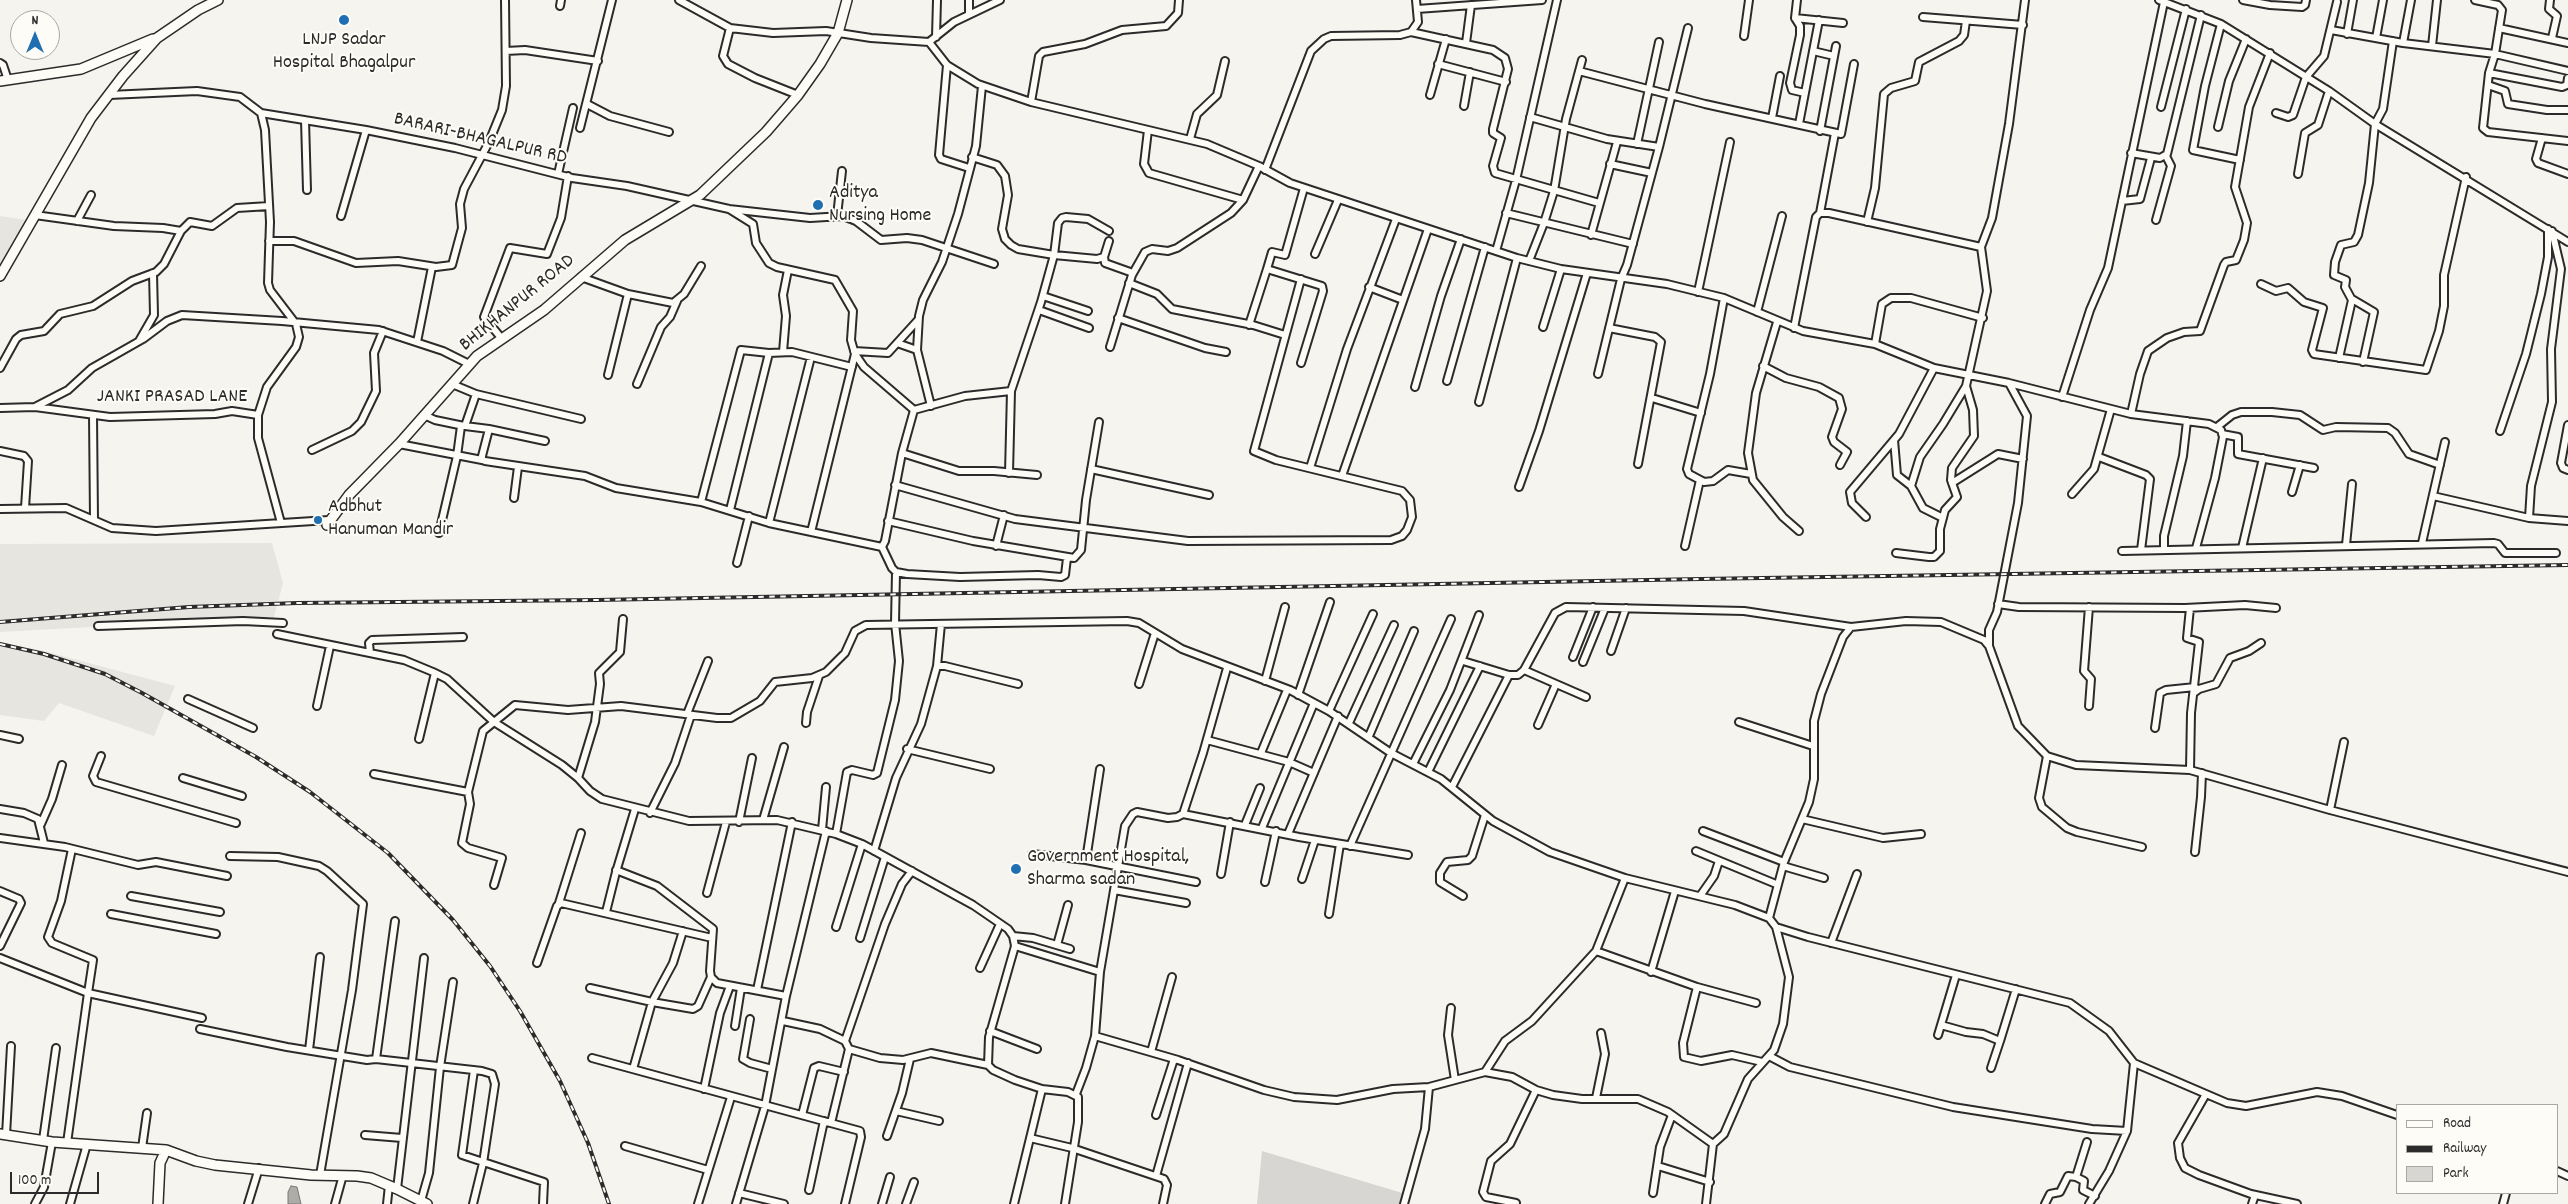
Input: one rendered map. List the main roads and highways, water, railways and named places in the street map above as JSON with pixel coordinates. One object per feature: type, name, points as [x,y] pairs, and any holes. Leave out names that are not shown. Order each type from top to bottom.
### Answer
[{"type":"main road","points":[[4,80],[81,69],[157,38],[198,10],[218,0]]},
{"type":"main road","name":"BHIKHANPUR ROAD","points":[[328,523],[349,495],[399,444],[477,356],[544,310],[631,236],[691,201],[766,132],[798,95],[820,64],[838,33],[847,0]]},
{"type":"main road","points":[[0,276],[91,118],[157,38]]},
{"type":"main road","points":[[3,1135],[67,1143],[166,1150],[196,1161],[215,1165],[371,1178],[424,1203]]},
{"type":"main road","points":[[158,1204],[160,1163],[166,1150]]},
{"type":"railway","points":[[0,622],[189,607],[297,603],[597,600],[2568,565]]},
{"type":"railway","points":[[0,644],[44,654],[105,674],[142,693],[256,757],[310,792],[388,853],[453,920],[490,966],[520,1011],[560,1081],[588,1143],[609,1204]]},
{"type":"place","name":"LNJP Sadar Hospital Bhagalpur","points":[[344,20]]},
{"type":"place","name":"Aditya Nursing Home","points":[[818,205]]},
{"type":"place","name":"Adbhut Hanuman Mandir","points":[[318,520]]},
{"type":"place","name":"Government Hospital, Sharma sadan","points":[[1016,869]]}]
